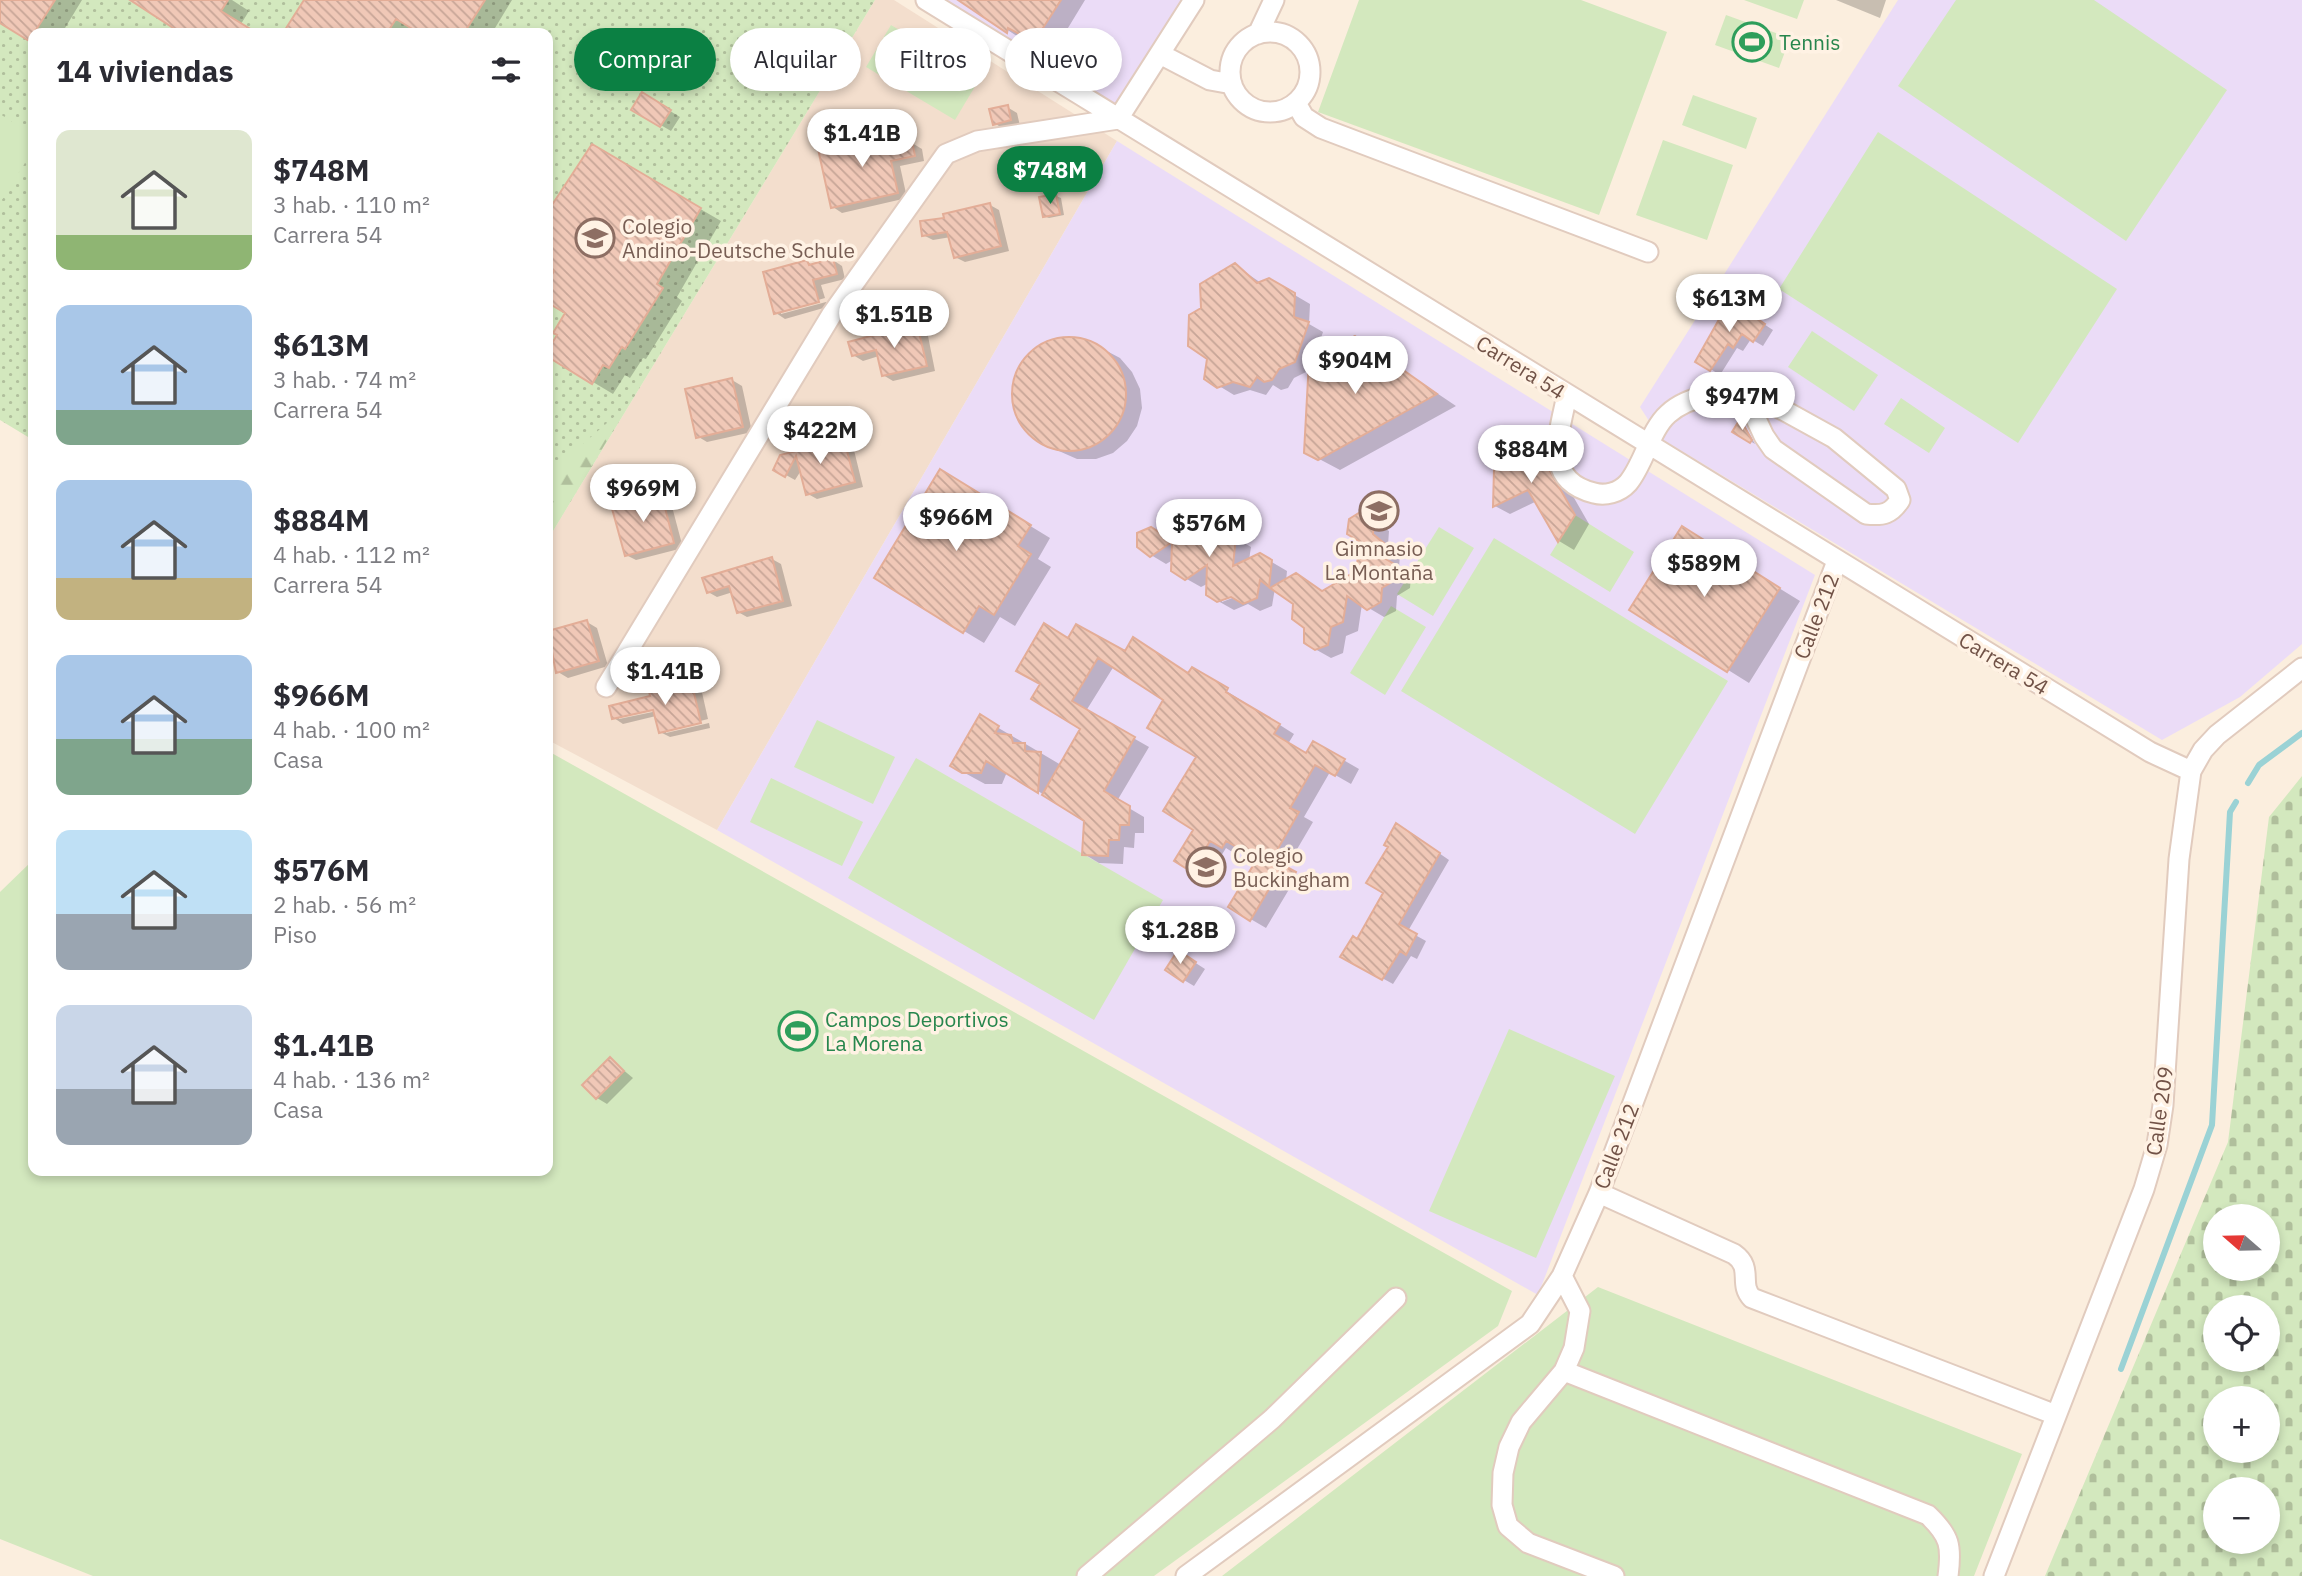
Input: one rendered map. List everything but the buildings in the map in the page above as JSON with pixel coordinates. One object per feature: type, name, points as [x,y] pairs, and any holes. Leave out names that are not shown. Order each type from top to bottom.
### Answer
[{"type":"street","name":"Carrera 54","points":[[926,0],[2150,752],[2191,771]]},
{"type":"street","points":[[606,687],[832,314],[925,179],[946,154],[977,141],[1118,119],[1194,0]]},
{"type":"street","points":[[1258,34],[1274,0]]},
{"type":"street","points":[[1274,32],[1289,36],[1301,46],[1309,60],[1310,76],[1306,91],[1296,103],[1282,111],[1267,113],[1252,108],[1239,98],[1232,85],[1230,69],[1235,54],[1245,41],[1258,34],[1274,32]]},
{"type":"street","points":[[1160,54],[1210,80],[1232,85]]},
{"type":"street","points":[[1296,103],[1311,124],[1648,252]]},
{"type":"street","points":[[1567,395],[1557,455],[1560,468],[1577,489],[1603,495],[1627,485],[1667,415],[1680,407],[1729,391],[1754,394],[1834,438],[1886,478],[1896,489],[1900,500],[1892,512],[1866,514],[1786,460],[1764,436],[1744,393]]},
{"type":"street","name":"Calle 212","points":[[1186,1576],[1530,1324],[1562,1276],[1598,1193],[1837,561]]},
{"type":"street","name":"Calle 209","points":[[1994,1576],[2144,1189],[2157,1145],[2163,1105],[2179,859],[2191,771],[2203,750],[2217,735],[2302,668]]},
{"type":"street","points":[[1598,1193],[1734,1254],[1742,1260],[1746,1269],[1746,1289],[1752,1298],[2056,1415]]},
{"type":"street","points":[[1562,1276],[1580,1311],[1574,1348],[1564,1371],[1521,1422],[1509,1447],[1503,1473],[1502,1505],[1508,1526],[1528,1543],[1615,1576]]},
{"type":"street","points":[[1087,1576],[1272,1419],[1396,1298]]},
{"type":"street","points":[[1564,1371],[1928,1515],[1944,1531],[1951,1551],[1948,1576]]},
{"type":"shaded area","points":[[875,0],[894,0],[938,28],[875,28],[875,91],[991,91],[991,61],[1005,70],[1005,91],[1038,91],[1117,141],[717,830],[553,743],[553,531],[820,91],[861,91],[861,28],[858,28]]},
{"type":"shaded area","points":[[938,0],[1186,0],[1117,111],[1085,91],[1122,91],[1122,28],[1005,28],[1005,42],[991,33],[991,28],[983,28]]},
{"type":"shaded area","points":[[1898,0],[2302,0],[2302,644],[2240,697],[2162,740],[1660,438],[1640,407]]},
{"type":"shaded area","points":[[1117,141],[1815,575],[1538,1295],[717,830]]},
{"type":"green space","points":[[0,0],[875,0],[858,28],[730,28],[730,91],[820,91],[553,531],[553,28],[28,28],[28,437],[0,420]]},
{"type":"green space","points":[[1359,0],[1581,0],[1667,32],[1599,215],[1318,112]]},
{"type":"green space","name":"Tennis","points":[[1744,0],[1804,0],[1797,19]]},
{"type":"green space","points":[[1956,0],[2094,0],[2227,90],[2126,241],[1898,86]]},
{"type":"green space","name":"Tennis","points":[[1726,15],[1790,38],[1779,68],[1715,45]]},
{"type":"green space","points":[[875,52],[875,72],[866,67]]},
{"type":"green space","points":[[906,91],[972,91],[955,120]]},
{"type":"green space","points":[[1693,95],[1757,118],[1746,149],[1682,125]]},
{"type":"green space","points":[[0,114],[28,132],[28,158],[0,203]]},
{"type":"green space","points":[[1878,132],[2117,289],[2018,443],[1779,289]]},
{"type":"green space","points":[[1663,140],[1733,165],[1707,240],[1636,215]]},
{"type":"green space","points":[[1812,331],[1878,375],[1854,411],[1788,367]]},
{"type":"green space","points":[[1901,398],[1945,428],[1929,453],[1884,424]]},
{"type":"green space","points":[[629,404],[553,531],[553,470]]},
{"type":"green space","points":[[1575,515],[1634,552],[1610,592],[1550,555]]},
{"type":"green space","points":[[1439,527],[1474,548],[1433,616],[1397,594]]},
{"type":"green space","points":[[1494,538],[1728,681],[1635,834],[1401,691]]},
{"type":"green space","points":[[1391,606],[1426,627],[1385,695],[1350,673]]},
{"type":"green space","points":[[817,720],[895,757],[873,804],[794,767]]},
{"type":"green space","name":"Campos Deportivos La Morena","points":[[553,754],[1512,1291],[1498,1326],[1154,1576],[93,1576],[0,1539],[0,892],[28,865],[28,1176],[553,1176]]},
{"type":"green space","points":[[916,758],[1163,900],[1094,1020],[848,878]]},
{"type":"green space","points":[[2302,776],[2302,1576],[2045,1576],[2228,1142],[2269,817]]},
{"type":"green space","points":[[771,778],[863,822],[842,866],[750,822]]},
{"type":"green space","points":[[1509,1029],[1615,1076],[1536,1258],[1429,1211]]},
{"type":"green space","points":[[1598,1287],[2022,1454],[1974,1576],[1222,1576]]},
{"type":"waterway","points":[[2248,783],[2259,765],[2302,733]]},
{"type":"waterway","points":[[2121,1369],[2212,1125],[2230,812],[2236,802]]},
{"type":"place","name":"Tennis","points":[[1752,42]]},
{"type":"place","name":"Colegio Andino-Deutsche Schule","points":[[595,238]]},
{"type":"place","name":"Gimnasio La Montaña","points":[[1379,511]]},
{"type":"place","name":"Colegio Buckingham","points":[[1206,867]]},
{"type":"place","name":"Campos Deportivos La Morena","points":[[798,1031]]}]
